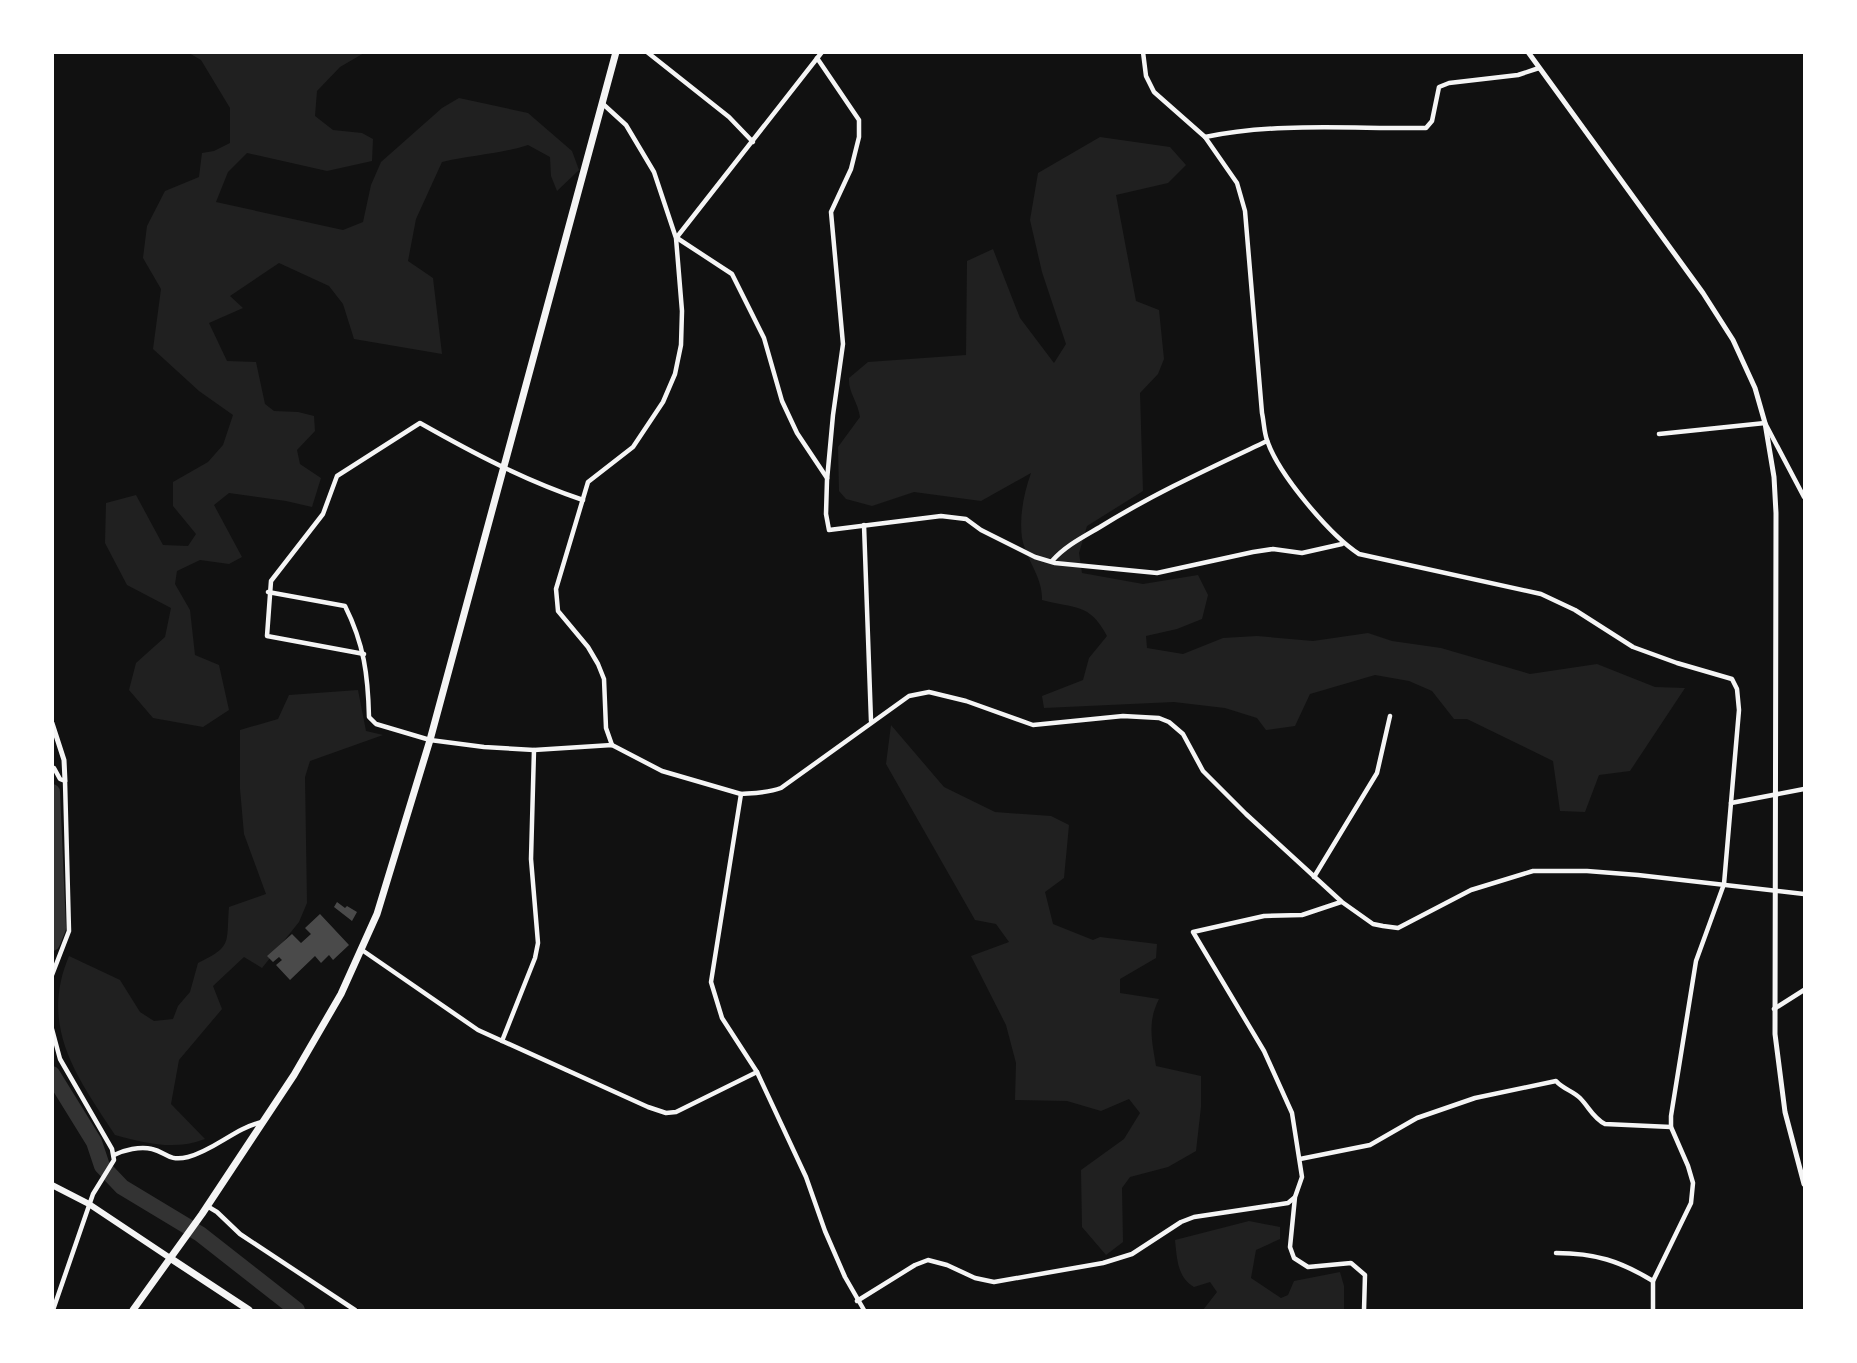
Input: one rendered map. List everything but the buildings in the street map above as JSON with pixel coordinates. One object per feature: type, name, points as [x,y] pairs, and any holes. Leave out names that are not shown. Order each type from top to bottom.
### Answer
[{"type":"main road","points":[[133,1311],[264,1121],[318,1035],[362,950],[389,878],[430,740],[617,52]]},
{"type":"main road","points":[[52,1185],[89,1204],[249,1311]]},
{"type":"street","points":[[647,52],[729,117],[753,142]]},
{"type":"street","points":[[676,238],[822,52]]},
{"type":"street","points":[[1143,52],[1146,76],[1154,92],[1205,137],[1237,183],[1245,211],[1262,413],[1267,441],[1284,472],[1318,518],[1343,544],[1359,554],[1552,598],[1633,647],[1732,679],[1737,689],[1739,710],[1724,884],[1696,961],[1671,1127],[1693,1183],[1691,1203],[1654,1281],[1653,1311]]},
{"type":"street","points":[[1528,52],[1741,348],[1765,423],[1776,504],[1774,1009],[1777,1063],[1783,1101],[1804,1184]]},
{"type":"street","points":[[817,58],[859,120],[859,136],[851,169],[831,212],[843,344],[827,480],[826,514],[829,530],[941,516],[966,519],[981,530],[1035,557],[1055,563],[1157,573],[1253,552],[1273,549],[1303,553],[1343,544]]},
{"type":"street","points":[[1205,137],[1235,131],[1284,128],[1426,128],[1432,121],[1438,88],[1449,83],[1518,75],[1539,68]]},
{"type":"street","points":[[603,104],[626,125],[654,172],[676,238],[682,311],[681,345],[675,374],[663,402],[633,447],[588,482],[556,589],[558,611],[598,664],[604,679],[606,728],[612,745]]},
{"type":"street","points":[[676,238],[732,274],[764,338],[782,401],[797,433],[827,480]]},
{"type":"street","points":[[364,654],[267,636],[268,592],[271,581],[323,514],[337,476],[419,423],[502,469],[583,500]]},
{"type":"street","points":[[1659,434],[1765,423]]},
{"type":"street","points":[[1765,423],[1804,497]]},
{"type":"street","points":[[1052,561],[1060,552],[1160,491],[1267,441]]},
{"type":"street","points":[[864,525],[871,722]]},
{"type":"street","points":[[268,592],[345,606],[364,654],[369,717],[376,724],[430,740],[534,750],[612,745],[662,772],[741,794],[770,792],[781,788],[842,746],[909,696],[929,692],[966,701],[1033,725],[1123,716],[1159,718],[1176,726],[1203,771],[1314,877],[1373,923],[1398,928],[1471,890],[1532,871],[1587,871],[1804,894]]},
{"type":"street","points":[[1314,877],[1377,774],[1390,716]]},
{"type":"street","points":[[52,723],[64,760],[69,931],[52,975]]},
{"type":"street","points":[[502,1041],[535,958],[538,943],[531,859],[534,750]]},
{"type":"street","points":[[52,768],[60,779],[65,781]]},
{"type":"street","points":[[1731,803],[1804,789]]},
{"type":"street","points":[[741,794],[711,982],[722,1018],[757,1072],[806,1177],[828,1238],[864,1311]]},
{"type":"street","points":[[1342,901],[1302,915],[1264,916],[1193,932],[1264,1051],[1292,1114],[1302,1177],[1295,1197],[1290,1247],[1294,1258],[1308,1267],[1319,1268],[1351,1263],[1365,1275],[1364,1311]]},
{"type":"street","points":[[362,950],[478,1030],[666,1113],[676,1112],[757,1072]]},
{"type":"street","points":[[1774,1009],[1804,990]]},
{"type":"street","points":[[52,1029],[60,1059],[114,1155],[112,1164],[100,1180],[89,1204],[53,1311]]},
{"type":"street","points":[[1300,1159],[1370,1145],[1417,1118],[1475,1098],[1556,1081],[1563,1089],[1578,1096],[1597,1120],[1605,1124],[1671,1127]]},
{"type":"street","points":[[114,1155],[124,1150],[152,1149],[167,1158],[187,1157],[249,1125],[264,1121]]},
{"type":"street","points":[[857,1301],[915,1265],[928,1260],[947,1265],[975,1278],[994,1282],[1075,1269],[1132,1254],[1181,1222],[1194,1217],[1288,1203],[1295,1197]]},
{"type":"street","points":[[207,1206],[240,1234],[355,1311]]},
{"type":"street","points":[[1556,1254],[1605,1257],[1627,1265],[1654,1281]]},
{"type":"shaded area","points":[[189,53],[364,53],[340,67],[317,91],[315,116],[333,130],[362,133],[373,139],[372,161],[327,171],[247,153],[228,172],[216,202],[343,230],[363,222],[371,185],[381,162],[442,108],[459,98],[528,113],[572,151],[579,170],[557,191],[551,176],[550,157],[528,145],[442,162],[416,219],[408,261],[433,278],[442,354],[354,339],[343,304],[329,286],[279,263],[230,296],[243,308],[209,323],[227,361],[256,362],[265,404],[274,411],[314,416],[315,431],[297,450],[300,464],[321,478],[312,507],[229,493],[214,505],[242,557],[229,564],[200,560],[177,571],[175,584],[190,610],[195,655],[219,665],[229,710],[203,727],[153,718],[129,690],[136,663],[165,637],[171,608],[127,585],[105,543],[106,503],[136,495],[163,545],[188,546],[196,534],[173,506],[173,482],[208,462],[223,445],[233,415],[199,391],[153,349],[161,289],[143,258],[147,226],[165,191],[199,177],[202,153],[214,151],[230,143],[230,108],[201,60]]},
{"type":"shaded area","points":[[1100,137],[1170,147],[1186,165],[1168,183],[1116,195],[1136,301],[1159,310],[1164,359],[1158,374],[1140,393],[1143,491],[1087,526],[1079,553],[1082,573],[1143,584],[1198,575],[1208,595],[1202,619],[1177,629],[1146,636],[1147,648],[1183,654],[1223,638],[1257,636],[1313,641],[1368,633],[1392,641],[1441,648],[1530,674],[1597,664],[1655,687],[1685,688],[1630,771],[1599,775],[1585,812],[1560,811],[1553,761],[1467,719],[1454,719],[1432,691],[1409,681],[1375,675],[1310,694],[1295,726],[1266,730],[1257,718],[1225,708],[1174,702],[1044,708],[1042,696],[1083,680],[1089,658],[1107,636],[1094,617],[1087,612],[1042,600],[1040,584],[1024,546],[1021,530],[1023,505],[1031,473],[981,501],[914,492],[872,506],[846,499],[839,491],[838,447],[860,417],[849,378],[868,362],[966,355],[967,261],[993,249],[1020,318],[1054,363],[1066,344],[1042,272],[1030,220],[1038,173]]},
{"type":"shaded area","points":[[358,690],[366,731],[383,735],[310,761],[305,777],[307,903],[299,922],[262,968],[244,957],[213,986],[222,1009],[179,1060],[171,1104],[205,1139],[171,1145],[115,1135],[76,1072],[60,1029],[58,1006],[61,982],[69,956],[120,980],[140,1012],[154,1021],[173,1019],[178,1006],[190,992],[198,963],[217,952],[226,942],[229,907],[266,894],[244,834],[240,789],[240,730],[278,719],[289,695]]},
{"type":"shaded area","points":[[891,725],[944,787],[995,812],[1051,816],[1069,825],[1064,878],[1045,892],[1053,924],[1093,940],[1100,937],[1157,944],[1156,958],[1120,979],[1120,993],[1159,999],[1152,1024],[1156,1066],[1201,1076],[1196,1151],[1168,1167],[1130,1177],[1122,1188],[1123,1242],[1106,1255],[1082,1227],[1081,1170],[1124,1139],[1140,1113],[1129,1099],[1101,1111],[1067,1101],[1015,1100],[1016,1063],[1006,1025],[971,956],[1009,942],[996,924],[975,920],[886,764]]},
{"type":"shaded area","points":[[1249,1221],[1280,1227],[1280,1239],[1256,1250],[1251,1278],[1281,1298],[1288,1295],[1294,1281],[1340,1272],[1344,1286],[1344,1310],[1203,1310],[1217,1292],[1210,1282],[1194,1287],[1188,1283],[1179,1266],[1175,1240]]},
{"type":"waterway","points":[[52,792],[58,928],[52,943]]},
{"type":"waterway","points":[[52,1074],[94,1142],[102,1166],[122,1187],[200,1234],[297,1310]]}]
